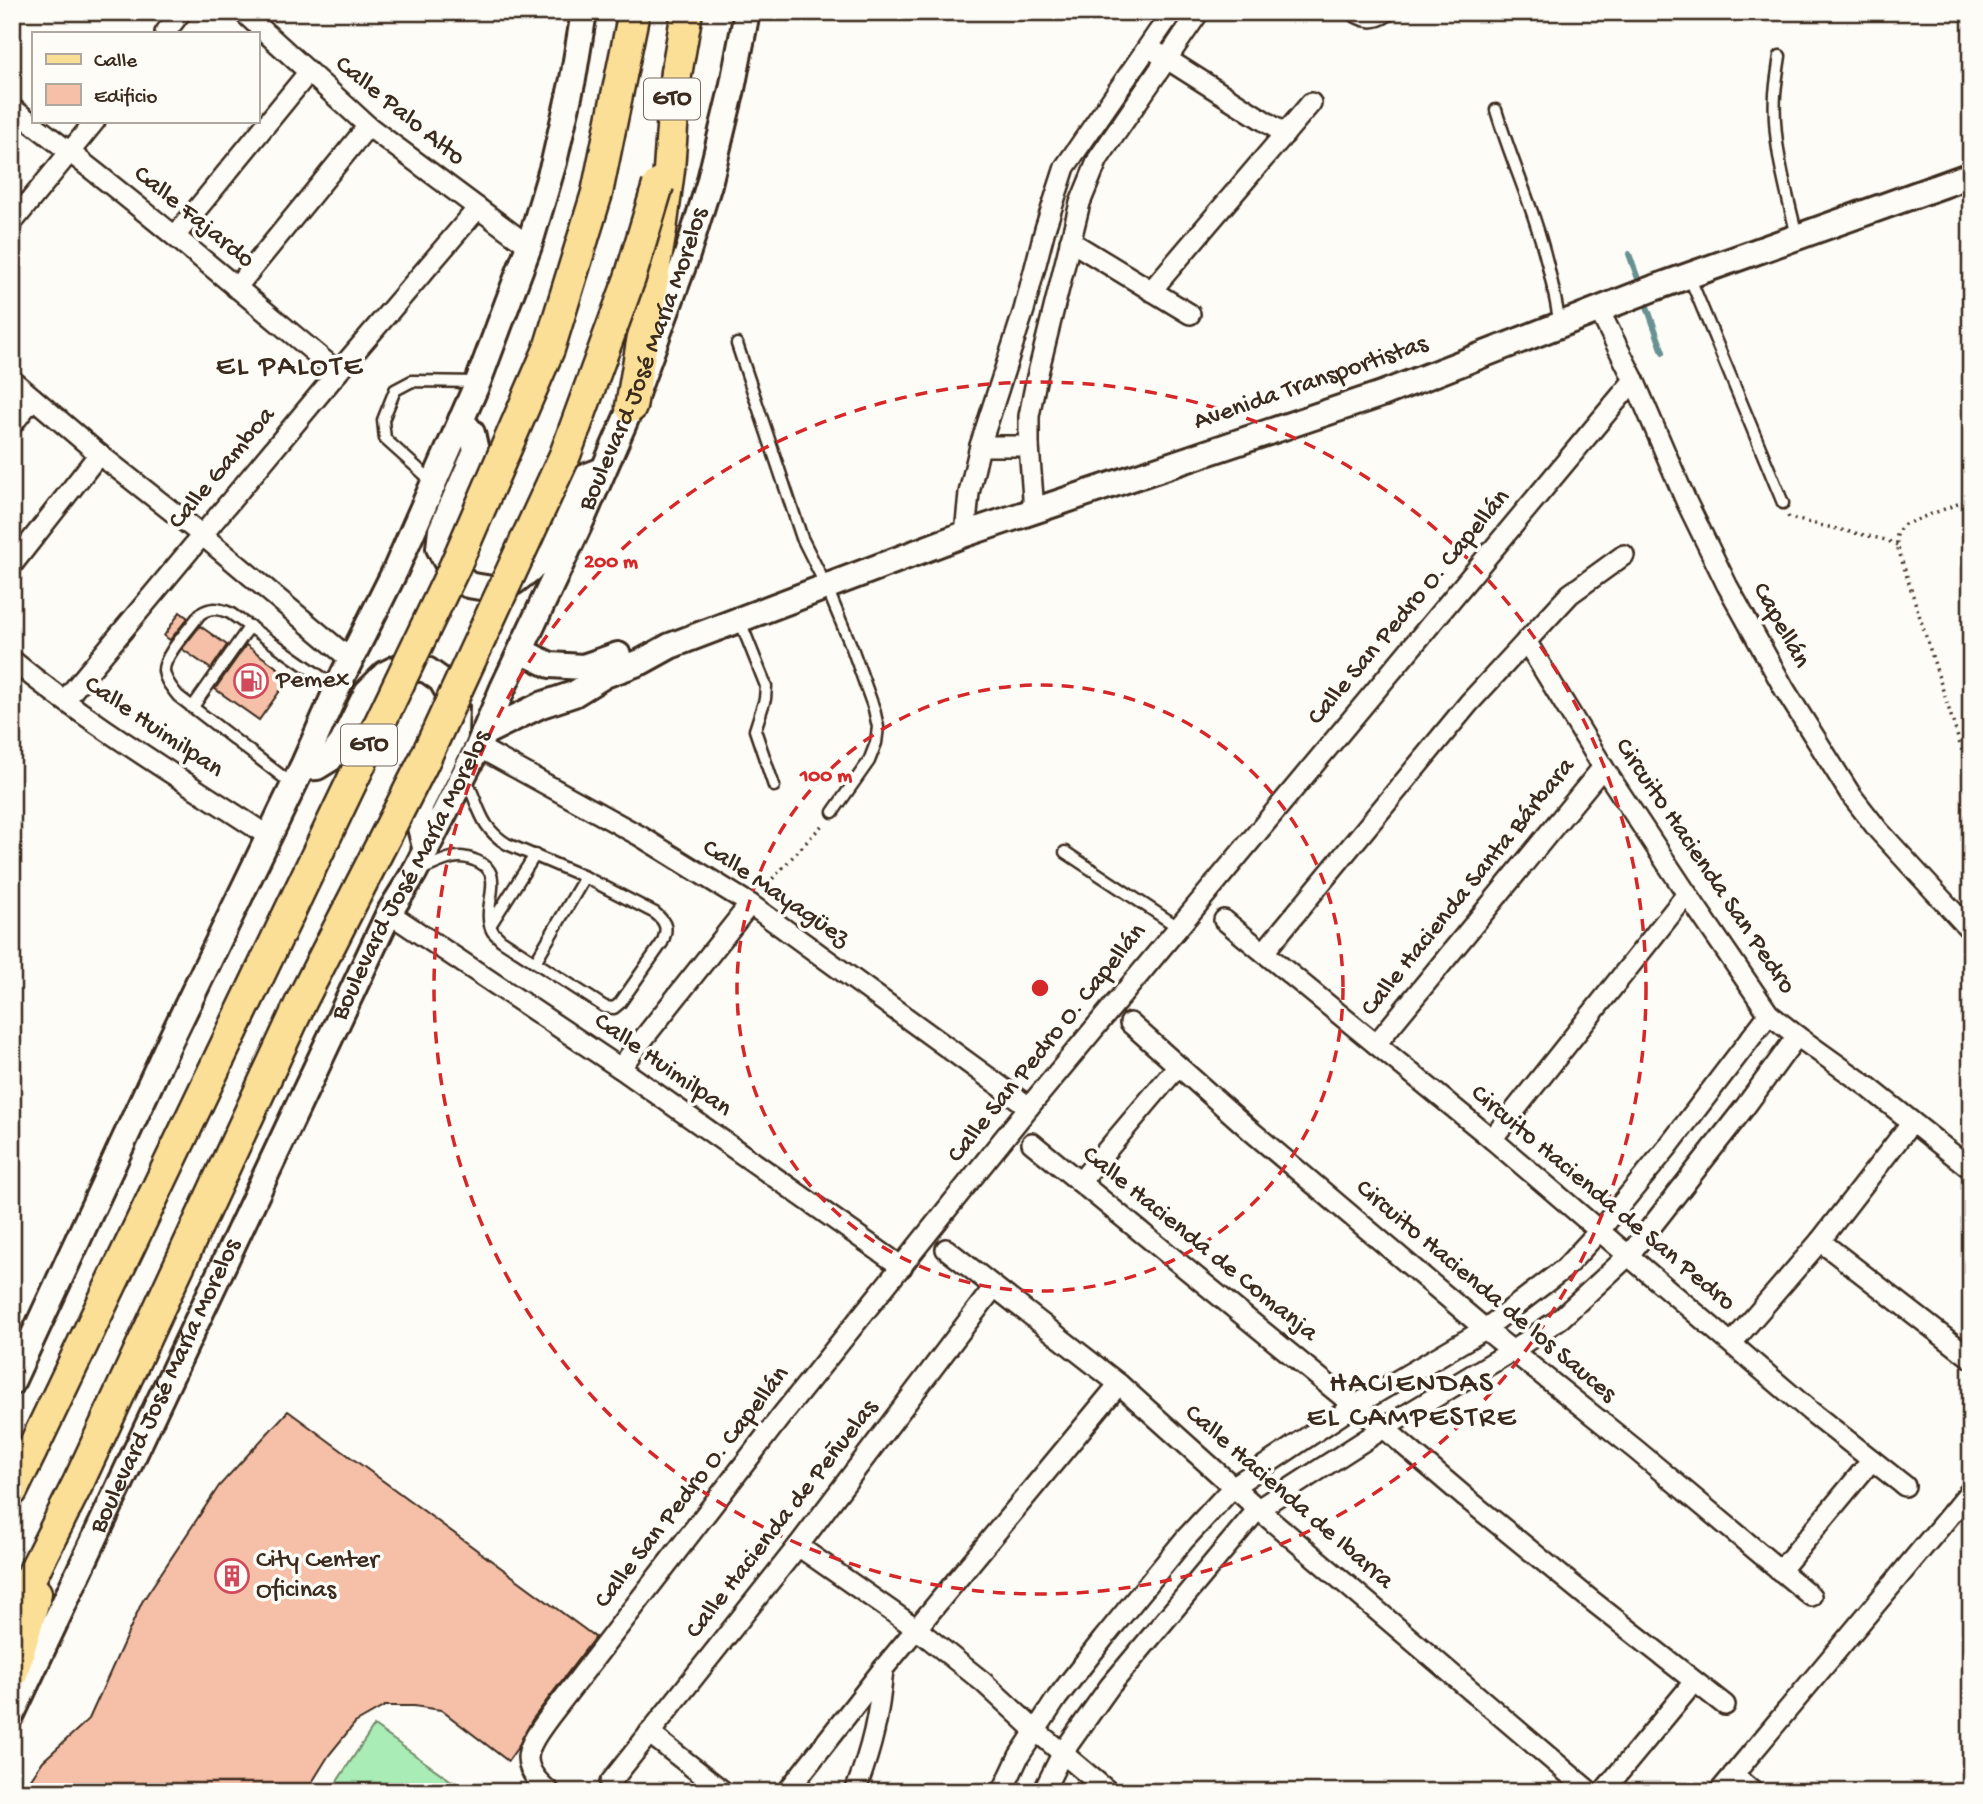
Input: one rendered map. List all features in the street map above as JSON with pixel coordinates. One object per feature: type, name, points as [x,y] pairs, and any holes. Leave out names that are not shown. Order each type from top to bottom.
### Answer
[{"type":"main road","name":"GTO","points":[[12,1490],[455,566],[549,349],[597,192],[634,12]]},
{"type":"main road","name":"Boulevard José María Morelos","points":[[12,1615],[80,1479],[302,1000],[423,763],[560,467],[626,291],[658,185],[687,12]]},
{"type":"main road","points":[[631,407],[661,230],[669,170],[676,71]]},
{"type":"main road","points":[[12,1674],[54,1532]]},
{"type":"street","points":[[165,32],[181,12]]},
{"type":"street","name":"Calle Palo Alto","points":[[243,12],[368,126],[530,246]]},
{"type":"street","points":[[12,1382],[171,1039],[395,571],[478,382],[530,246],[557,150],[584,12]]},
{"type":"street","name":"Boulevard José María Morelos","points":[[12,1714],[388,913],[426,851],[481,740],[631,407],[686,258],[709,184],[747,12]]},
{"type":"street","points":[[965,534],[969,493],[980,446],[1024,310],[1045,229],[1065,167],[1172,12]]},
{"type":"street","points":[[1034,510],[1029,416],[1080,203],[1098,159],[1199,12]]},
{"type":"street","points":[[1356,12],[1370,18],[1385,12]]},
{"type":"street","points":[[1148,46],[1285,134]]},
{"type":"street","points":[[175,236],[308,73]]},
{"type":"street","points":[[1151,291],[1311,103]]},
{"type":"street","name":"Calle Fajardo","points":[[12,108],[175,236],[338,372]]},
{"type":"street","points":[[12,223],[94,122]]},
{"type":"street","points":[[236,288],[368,126]]},
{"type":"street","name":"Avenida Transportistas","points":[[481,740],[534,709],[574,694],[604,675],[641,662],[670,646],[965,534],[1382,394],[1654,288],[1971,175]]},
{"type":"street","name":"Calle Gamboa","points":[[65,700],[478,208]]},
{"type":"street","points":[[1070,241],[1190,314]]},
{"type":"street","name":"Capellán","points":[[1608,306],[1634,380],[1686,501],[1727,585],[1785,690],[1851,795],[1879,831],[1971,931]]},
{"type":"street","points":[[12,380],[351,660]]},
{"type":"street","name":"Calle San Pedro O. Capellán","points":[[550,1792],[528,1766],[528,1759],[530,1746],[550,1716],[782,1415],[1028,1107],[1634,380]]},
{"type":"street","points":[[12,425],[33,398]]},
{"type":"street","points":[[461,420],[472,433],[476,451],[441,530],[439,548],[448,565],[468,585],[492,589],[514,582],[537,564],[572,488],[587,476],[603,470]]},
{"type":"street","points":[[980,446],[1029,446]]},
{"type":"street","points":[[12,565],[99,454]]},
{"type":"street","points":[[1264,952],[1469,703],[1570,594],[1624,555]]},
{"type":"street","name":"Circuito Hacienda San Pedro","points":[[1526,641],[1603,767],[1769,1014],[1867,1086],[1971,1169]]},
{"type":"street","name":"Avenida Transportistas","points":[[521,652],[551,665],[583,667],[622,653],[670,646]]},
{"type":"street","name":"Calle Huimilpan","points":[[12,660],[65,700],[268,836]]},
{"type":"street","points":[[297,776],[330,759],[342,743],[368,692],[385,674],[401,666],[427,670],[441,680],[456,706],[455,734],[420,806],[419,823],[426,851]]},
{"type":"street","name":"Calle Mayagüez","points":[[481,740],[750,904],[1028,1107]]},
{"type":"street","name":"Calle Hacienda Santa Bárbara","points":[[1376,1044],[1603,767]]},
{"type":"street","points":[[1492,1139],[1687,894]]},
{"type":"street","points":[[620,1068],[750,904]]},
{"type":"street","name":"Calle Huimilpan","points":[[388,913],[620,1068],[902,1267]]},
{"type":"street","name":"Circuito Hacienda de San Pedro","points":[[1224,920],[1492,1139],[1810,1411],[1905,1486]]},
{"type":"street","points":[[1002,1792],[1019,1756],[1057,1698],[1185,1539],[1234,1486],[1354,1406],[1486,1329],[1565,1268],[1667,1148],[1769,1014]]},
{"type":"street","name":"Circuito Hacienda de los Sauces","points":[[1130,1023],[1250,1130],[1512,1351],[1635,1449],[1811,1596]]},
{"type":"street","points":[[1043,1792],[1063,1752],[1085,1718],[1129,1661],[1258,1508],[1561,1318],[1629,1255],[1797,1037]]},
{"type":"street","points":[[1080,1182],[1178,1066]]},
{"type":"street","points":[[1732,1343],[1820,1241],[1912,1122]]},
{"type":"street","name":"Calle Hacienda de Comanja","points":[[1032,1143],[1384,1428],[1466,1498],[1725,1705]]},
{"type":"street","points":[[1820,1241],[1970,1357]]},
{"type":"street","name":"Calle Hacienda de Ibarra","points":[[946,1249],[1119,1384],[1258,1508],[1590,1792]]},
{"type":"street","name":"Calle Hacienda de Peñuelas","points":[[610,1783],[798,1546],[994,1287]]},
{"type":"street","points":[[787,1792],[883,1669],[1119,1384]]},
{"type":"street","points":[[1780,1571],[1872,1460]]},
{"type":"street","points":[[1719,1792],[1971,1490]]},
{"type":"street","points":[[798,1546],[917,1629],[983,1682],[1109,1792]]},
{"type":"street","points":[[855,1792],[879,1716],[883,1669]]},
{"type":"street","points":[[1603,1792],[1695,1682]]},
{"type":"street","points":[[649,1733],[724,1792]]},
{"type":"street","points":[[1732,1775],[1753,1792]]},
{"type":"lane","points":[[1780,56],[1775,95],[1776,134],[1781,171],[1798,236]]},
{"type":"lane","points":[[1496,110],[1546,256],[1560,326]]},
{"type":"lane","points":[[1689,275],[1783,503]]},
{"type":"lane","points":[[737,344],[802,538],[827,588],[857,660],[878,727],[876,743],[869,761],[833,812]]},
{"type":"lane","points":[[434,483],[385,439],[383,420],[395,390],[412,381],[478,382]]},
{"type":"lane","points":[[297,776],[192,708],[178,696],[164,672],[165,662],[200,614],[208,609],[218,608],[250,626],[338,688]]},
{"type":"lane","points":[[739,620],[766,686],[765,699],[755,730],[775,786]]},
{"type":"lane","points":[[192,708],[250,626]]},
{"type":"lane","points":[[414,873],[452,858],[467,858],[485,865],[491,871],[493,880],[493,933],[600,1004],[614,1008],[620,1003],[656,955],[666,934],[663,920],[638,903],[496,837],[488,829],[464,775]]},
{"type":"lane","points":[[1065,852],[1178,927]]},
{"type":"lane","points":[[491,924],[535,855]]},
{"type":"lane","points":[[535,962],[585,877]]},
{"type":"path","points":[[1971,499],[1905,524],[1896,535],[1964,757],[1971,763]]},
{"type":"path","points":[[1783,503],[1789,518],[1886,540],[1897,545]]},
{"type":"path","points":[[750,904],[833,812]]},
{"type":"green space","points":[[374,1726],[467,1792],[330,1792]]},
{"type":"building","points":[[180,612],[188,618],[170,640],[164,636]]},
{"type":"building","points":[[200,626],[227,645],[211,669],[182,649]]},
{"type":"building","name":"Pemex","points":[[246,645],[290,677],[259,720],[215,689]]},
{"type":"building","points":[[288,1411],[595,1637],[532,1720],[508,1761],[441,1710],[385,1706],[355,1723],[329,1755],[306,1792],[24,1792],[43,1761],[89,1719],[142,1602],[219,1486]]},
{"type":"waterway","points":[[1629,254],[1641,287]]},
{"type":"waterway","points":[[1644,298],[1663,352]]},
{"type":"place","name":"Pemex","points":[[251,681]]},
{"type":"place","name":"City Center Oficinas","points":[[232,1576]]},
{"type":"district","name":"EL PALOTE","points":[[290,368]]},
{"type":"district","name":"HACIENDAS EL CAMPESTRE","points":[[1412,1402]]}]
